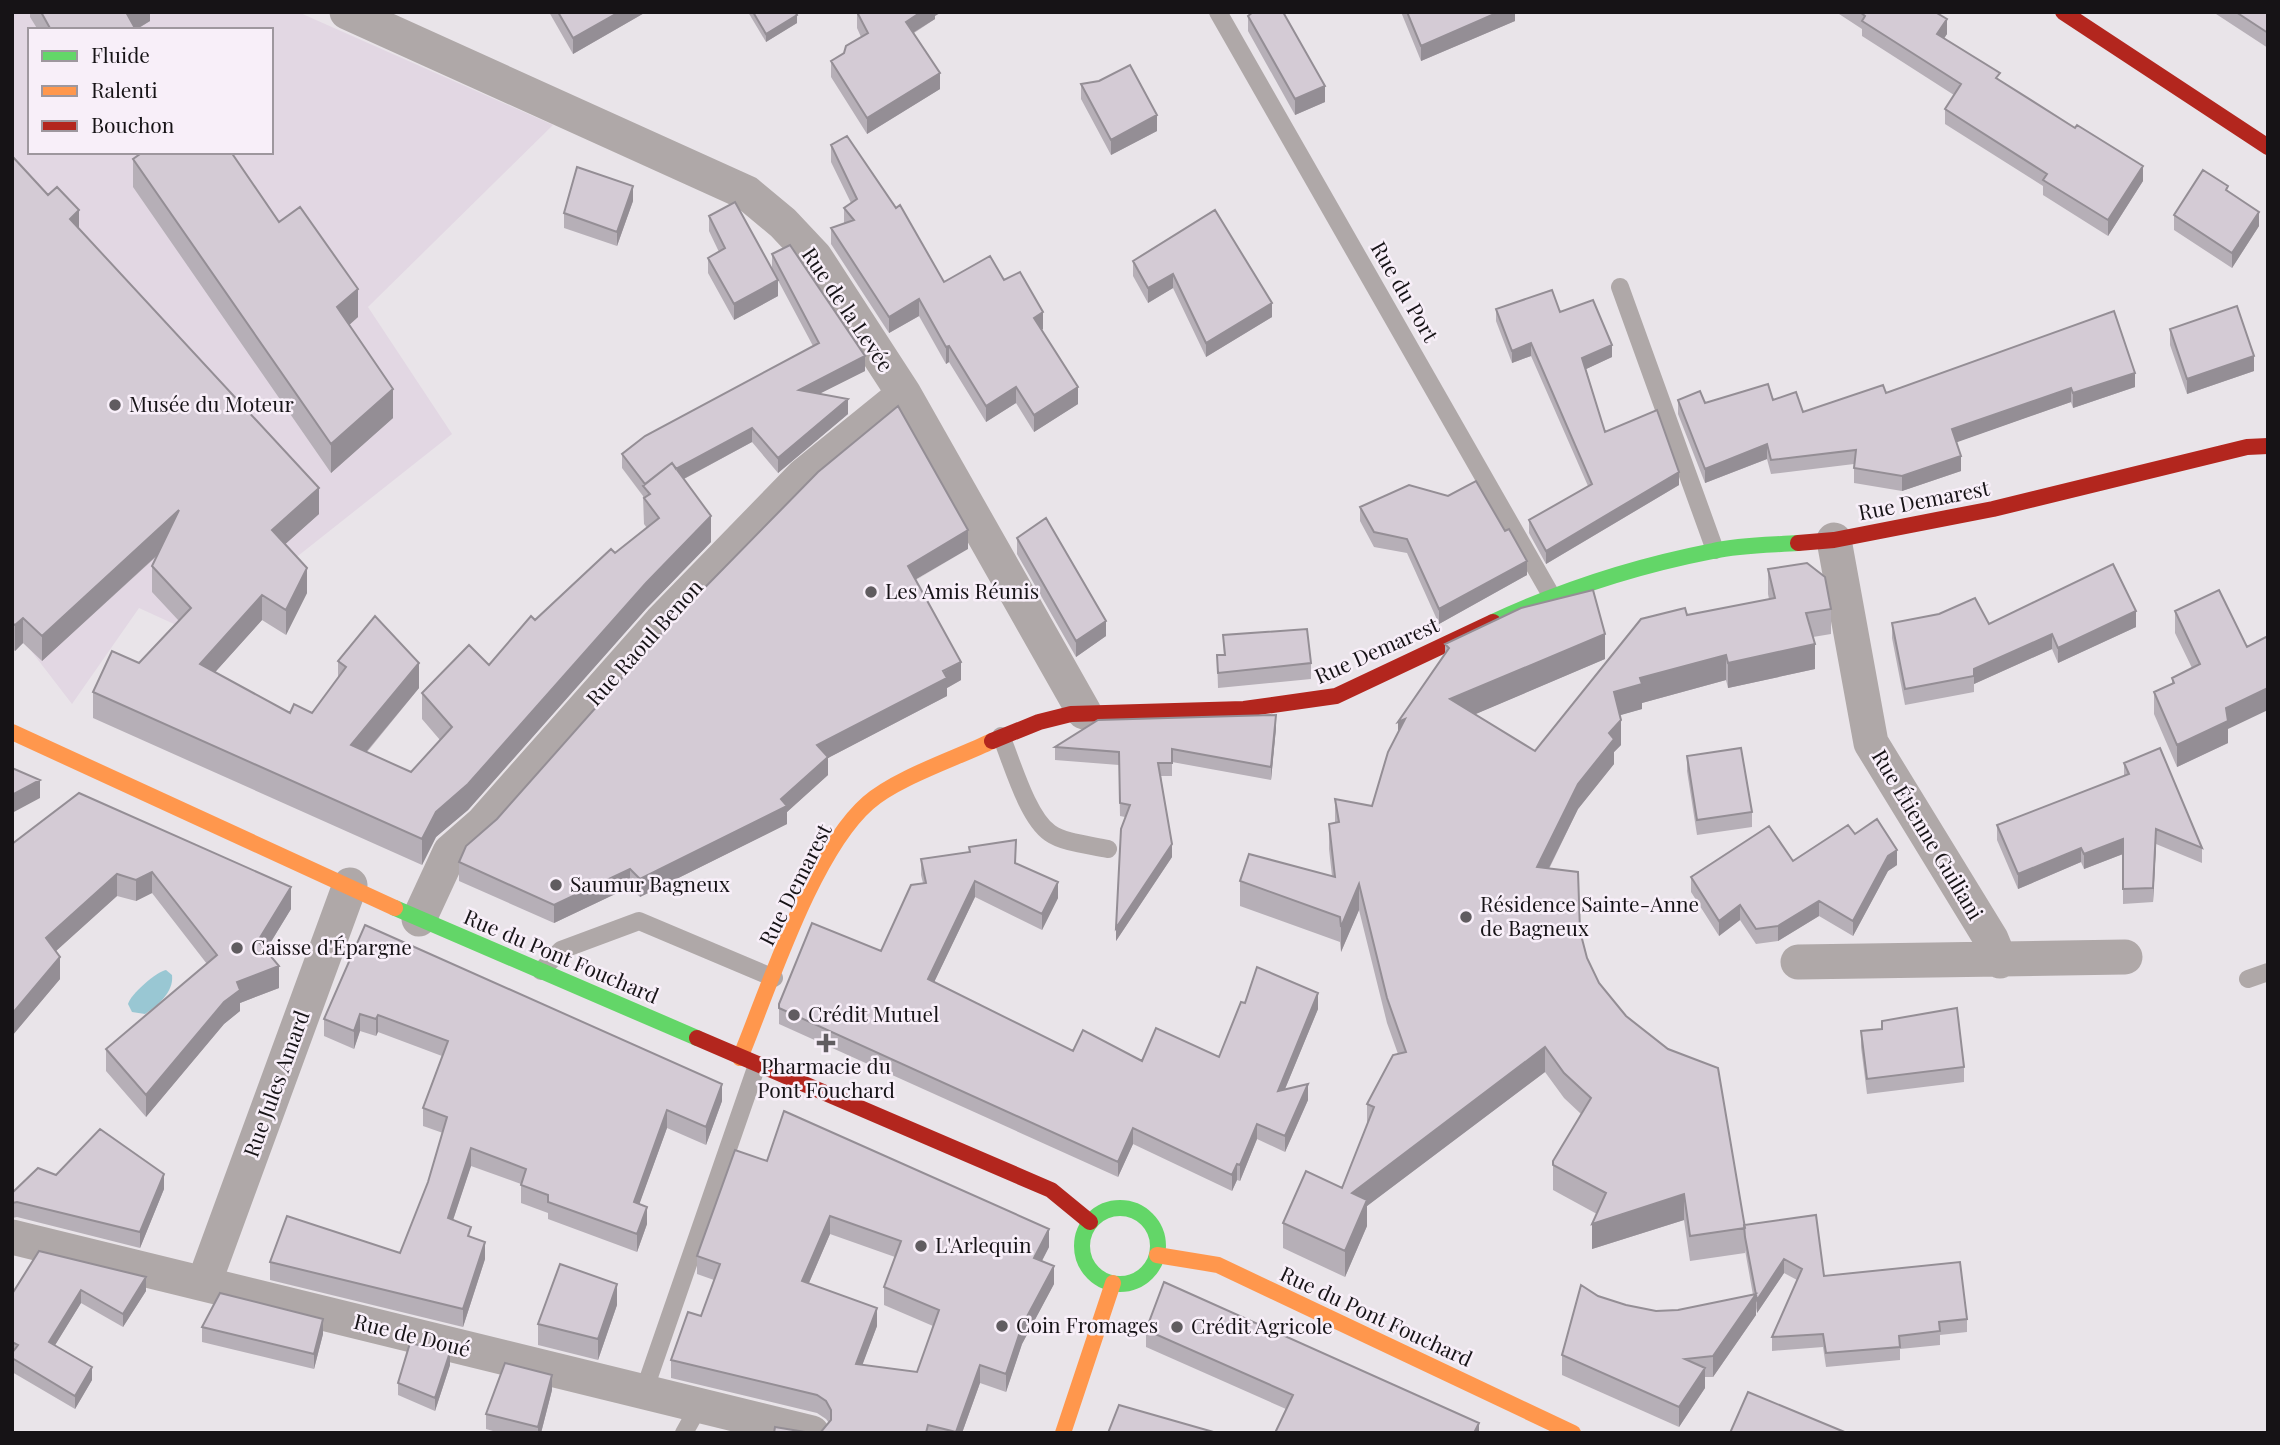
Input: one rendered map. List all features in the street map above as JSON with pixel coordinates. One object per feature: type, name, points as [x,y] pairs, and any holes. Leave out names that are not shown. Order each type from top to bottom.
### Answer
[{"type":"street","name":"Rue de la Levée","points":[[347,12],[747,193],[783,223],[815,257],[904,394],[1083,712]]},
{"type":"street","points":[[2063,12],[2268,147]]},
{"type":"street","name":"Rue Raoul Benon","points":[[419,919],[450,852],[482,824],[661,622],[804,475],[904,394]]},
{"type":"street","name":"Rue Demarest","points":[[740,1058],[807,900],[839,838],[868,802],[1001,736],[1036,722],[1083,712],[1298,705],[1336,696],[1551,595],[1616,574],[1715,550],[1834,540],[1993,509],[2246,447],[2268,446]]},
{"type":"street","name":"Rue Étienne Guiliani","points":[[1834,540],[1871,743],[1991,939],[2000,961]]},
{"type":"street","name":"Rue du Pont Fouchard","points":[[12,732],[419,919],[1051,1190],[1090,1222]]},
{"type":"street","name":"Rue Jules Amard","points":[[204,1283],[350,885]]},
{"type":"street","points":[[1798,962],[2125,957]]},
{"type":"street","points":[[1125,1207],[1137,1211],[1154,1229],[1157,1255],[1145,1274],[1125,1284],[1113,1283],[1091,1270],[1084,1259],[1084,1234],[1090,1222],[1111,1208],[1125,1207]]},
{"type":"street","name":"Rue de Doué","points":[[12,1237],[643,1394],[692,1419],[812,1433]]},
{"type":"street","name":"Rue du Pont Fouchard","points":[[1157,1255],[1218,1265],[1573,1433]]},
{"type":"street","points":[[1063,1433],[1113,1283]]},
{"type":"lane","name":"Rue du Port","points":[[1218,12],[1551,595]]},
{"type":"lane","points":[[1620,287],[1715,550]]},
{"type":"lane","points":[[1001,736],[1038,820],[1051,834],[1108,849]]},
{"type":"lane","points":[[541,971],[561,950],[639,921],[774,978]]},
{"type":"lane","points":[[2248,979],[2268,972]]},
{"type":"lane","points":[[643,1394],[757,1065]]},
{"type":"shaded area","points":[[12,12],[298,12],[553,125],[368,307],[452,434],[198,635],[139,608],[72,704],[12,626]]},
{"type":"water","points":[[166,970],[172,975],[172,981],[164,998],[145,1014],[132,1012],[128,1004],[134,995],[151,979]]},
{"type":"building","points":[[41,12],[126,12],[135,28],[50,28]]},
{"type":"building","points":[[558,12],[619,12],[573,38]]},
{"type":"building","points":[[753,12],[795,12],[797,15],[766,34]]},
{"type":"building","points":[[857,12],[921,12],[906,22],[940,73],[867,118],[831,61],[844,53],[846,46],[868,33]]},
{"type":"building","points":[[1253,12],[1283,12],[1325,86],[1295,99],[1248,16]]},
{"type":"building","points":[[1407,12],[1499,12],[1421,46]]},
{"type":"building","points":[[1860,12],[1935,12],[1947,19],[1937,34],[2000,73],[1996,78],[2075,128],[2077,125],[2143,166],[2108,220],[2043,180],[2047,174],[1945,109],[1961,84],[1862,21],[1865,16]]},
{"type":"building","points":[[2236,12],[2268,12],[2268,33]]},
{"type":"building","points":[[1130,65],[1157,115],[1111,140],[1081,84],[1099,81]]},
{"type":"building","points":[[847,136],[896,208],[900,205],[944,282],[990,256],[1004,280],[1020,272],[1043,312],[1034,318],[1078,387],[1034,415],[1016,387],[986,406],[949,346],[946,347],[919,299],[889,317],[831,228],[854,220],[844,208],[857,199],[831,145]]},
{"type":"building","points":[[140,154],[232,154],[279,222],[300,207],[358,289],[337,307],[393,389],[331,444],[133,159]]},
{"type":"building","points":[[12,156],[48,195],[57,187],[79,210],[70,219],[319,488],[272,530],[307,568],[286,610],[262,595],[200,664],[290,713],[294,704],[312,713],[346,667],[338,661],[375,616],[419,663],[351,745],[411,772],[452,727],[422,693],[469,645],[489,665],[531,616],[535,620],[611,549],[615,553],[659,518],[644,498],[650,494],[643,486],[672,463],[711,516],[646,583],[468,784],[436,812],[422,839],[93,692],[112,651],[139,663],[191,608],[152,566],[179,510],[42,636],[23,618],[15,625],[12,623]]},
{"type":"building","points":[[577,167],[633,186],[617,232],[564,213]]},
{"type":"building","points":[[2203,170],[2228,186],[2226,190],[2259,212],[2232,253],[2174,215]]},
{"type":"building","points":[[735,202],[778,280],[734,304],[708,258],[725,248],[709,216]]},
{"type":"building","points":[[1215,210],[1272,303],[1206,343],[1173,274],[1148,288],[1133,261]]},
{"type":"building","points":[[790,245],[865,356],[799,390],[848,399],[778,458],[752,428],[676,469],[672,463],[645,484],[622,454],[645,436],[819,343],[772,254]]},
{"type":"building","points":[[1552,290],[1560,312],[1593,300],[1612,345],[1582,358],[1605,432],[1657,410],[1679,472],[1546,551],[1529,520],[1592,484],[1531,343],[1512,351],[1496,309]]},
{"type":"building","points":[[2237,306],[2254,356],[2187,379],[2170,329]]},
{"type":"building","points":[[2114,311],[2135,373],[2073,393],[2071,388],[1952,429],[1961,456],[1902,476],[1854,468],[1856,450],[1771,460],[1767,444],[1705,469],[1678,400],[1700,391],[1705,403],[1768,384],[1773,400],[1796,392],[1803,412],[1883,385],[1886,393]]},
{"type":"building","points":[[898,406],[968,530],[908,566],[961,662],[943,671],[947,678],[817,745],[828,757],[781,799],[787,806],[640,879],[630,869],[554,905],[459,862],[466,846],[497,819],[676,617],[818,472]]},
{"type":"building","points":[[1476,481],[1505,531],[1509,529],[1527,561],[1439,609],[1407,539],[1374,532],[1360,507],[1409,485],[1448,496]]},
{"type":"building","points":[[1046,518],[1106,621],[1076,641],[1017,538]]},
{"type":"building","points":[[1807,563],[1825,577],[1831,609],[1806,613],[1815,644],[1728,663],[1726,655],[1640,678],[1642,684],[1614,692],[1621,720],[1609,733],[1614,739],[1578,784],[1537,867],[1578,872],[1580,931],[1587,958],[1599,983],[1626,1016],[1668,1049],[1718,1068],[1745,1228],[1690,1236],[1684,1194],[1592,1224],[1606,1193],[1553,1165],[1591,1098],[1564,1073],[1545,1047],[1352,1193],[1367,1200],[1345,1251],[1283,1223],[1306,1171],[1342,1188],[1374,1107],[1367,1104],[1393,1055],[1406,1052],[1387,998],[1359,884],[1341,927],[1340,917],[1240,881],[1249,854],[1335,877],[1329,824],[1339,822],[1335,799],[1372,806],[1388,752],[1405,719],[1398,722],[1449,648],[1445,644],[1521,608],[1593,590],[1605,634],[1450,699],[1535,751],[1641,619],[1685,608],[1687,615],[1775,598],[1768,569]]},
{"type":"building","points":[[2113,564],[2136,611],[2058,648],[2052,634],[1974,669],[1974,676],[1905,689],[1892,623],[1939,614],[1975,598],[1989,624]]},
{"type":"building","points":[[2219,590],[2247,647],[2268,636],[2268,688],[2226,708],[2228,721],[2177,745],[2154,692],[2174,683],[2172,678],[2200,664],[2175,611]]},
{"type":"building","points":[[1307,629],[1311,663],[1218,673],[1217,655],[1225,655],[1223,635]]},
{"type":"building","points":[[1276,715],[1271,767],[1172,749],[1172,763],[1158,763],[1172,844],[1116,928],[1121,829],[1130,805],[1120,803],[1119,752],[1055,747],[1098,720]]},
{"type":"building","points":[[1741,748],[1752,812],[1697,820],[1687,756]]},
{"type":"building","points":[[2160,748],[2202,848],[2156,829],[2153,888],[2123,889],[2123,839],[2084,854],[2081,848],[2018,874],[1997,825],[2129,774],[2124,763]]},
{"type":"building","points":[[12,768],[40,780],[12,795]]},
{"type":"building","points":[[79,793],[291,887],[258,941],[279,966],[237,982],[240,990],[224,1002],[146,1095],[106,1049],[217,955],[152,872],[136,880],[117,874],[46,938],[60,957],[12,1014],[12,844]]},
{"type":"building","points":[[1877,819],[1897,850],[1888,856],[1853,921],[1819,901],[1778,926],[1756,929],[1740,905],[1719,921],[1691,877],[1769,826],[1793,861],[1848,825],[1855,834]]},
{"type":"building","points":[[1016,840],[1015,863],[1058,882],[1042,914],[975,881],[928,979],[1073,1051],[1083,1030],[1142,1061],[1156,1028],[1219,1057],[1241,1002],[1245,1003],[1257,967],[1318,993],[1278,1091],[1308,1084],[1285,1136],[1257,1124],[1240,1165],[1237,1164],[1232,1175],[1133,1128],[1118,1162],[779,1008],[812,923],[881,951],[911,885],[926,883],[921,859],[970,852],[969,847]]},
{"type":"building","points":[[365,925],[722,1084],[706,1127],[667,1110],[634,1202],[647,1207],[637,1234],[548,1202],[548,1195],[521,1185],[526,1169],[471,1148],[448,1218],[471,1227],[468,1236],[485,1242],[463,1309],[270,1262],[287,1216],[400,1253],[428,1182],[447,1117],[423,1108],[448,1041],[378,1015],[376,1019],[360,1014],[354,1031],[324,1019]]},
{"type":"building","points":[[1957,1008],[1964,1067],[1867,1079],[1861,1031],[1882,1029],[1882,1021]]},
{"type":"building","points":[[784,1111],[1049,1229],[1034,1258],[1054,1266],[1022,1326],[1006,1374],[980,1365],[956,1432],[928,1425],[926,1433],[820,1433],[831,1420],[831,1410],[826,1401],[817,1395],[671,1360],[688,1312],[701,1316],[720,1264],[697,1256],[735,1150],[767,1161]],"holes":[[[830,1216],[901,1241],[884,1287],[939,1310],[917,1372],[856,1364],[877,1308],[802,1281]]]},
{"type":"building","points":[[100,1129],[164,1174],[140,1232],[12,1203],[12,1193],[38,1168],[56,1175]]},
{"type":"building","points":[[1816,1215],[1824,1276],[1960,1262],[1967,1319],[1939,1322],[1940,1331],[1899,1336],[1900,1347],[1826,1353],[1823,1334],[1772,1337],[1802,1269],[1784,1259],[1757,1300],[1744,1225]]},
{"type":"building","points":[[39,1251],[146,1277],[123,1314],[81,1290],[49,1342],[92,1367],[75,1396],[12,1358],[18,1345],[12,1342],[12,1294]]},
{"type":"building","points":[[560,1264],[617,1284],[598,1339],[538,1324]]},
{"type":"building","points":[[1164,1282],[1479,1423],[1474,1433],[1275,1433],[1293,1395],[1146,1330]]},
{"type":"building","points":[[1581,1285],[1598,1296],[1656,1311],[1678,1310],[1756,1294],[1713,1356],[1685,1359],[1705,1368],[1679,1407],[1562,1355]]},
{"type":"building","points":[[220,1293],[323,1319],[314,1354],[202,1327]]},
{"type":"building","points":[[410,1343],[450,1352],[435,1398],[398,1383]]},
{"type":"building","points":[[505,1363],[552,1375],[538,1427],[486,1414]]},
{"type":"building","points":[[1748,1392],[1847,1433],[1730,1433]]},
{"type":"building","points":[[1119,1405],[1217,1433],[1108,1433]]},
{"type":"building","points":[[775,1427],[811,1433],[774,1433]]},
{"type":"traffic: fast","points":[[1493,622],[1574,589],[1656,564],[1723,549],[1798,543]]},
{"type":"traffic: fast","points":[[395,908],[697,1038]]},
{"type":"traffic: fast","points":[[1120,1208],[1134,1211],[1147,1219],[1155,1232],[1158,1246],[1155,1260],[1147,1273],[1134,1281],[1120,1284],[1106,1281],[1093,1273],[1085,1260],[1082,1246],[1085,1232],[1093,1219],[1106,1211],[1120,1208]]},
{"type":"traffic: slow","points":[[12,732],[395,908]]},
{"type":"traffic: slow","points":[[740,1058],[794,923],[828,854],[848,825],[868,803],[894,785],[992,741]]},
{"type":"traffic: slow","points":[[1157,1255],[1218,1265],[1573,1433]]},
{"type":"traffic: slow","points":[[1063,1433],[1113,1283]]},
{"type":"traffic: jam","points":[[2063,12],[2268,147]]},
{"type":"traffic: jam","points":[[1798,543],[1834,540],[1993,509],[2247,447],[2268,446]]},
{"type":"traffic: jam","points":[[992,741],[1039,722],[1071,714],[1244,709],[1336,696],[1493,622]]},
{"type":"traffic: jam","points":[[697,1038],[1051,1190],[1090,1222]]},
{"type":"place","name":"Musée du Moteur","points":[[115,405]]},
{"type":"place","name":"Les Amis Réunis","points":[[871,592]]},
{"type":"place","name":"Saumur Bagneux","points":[[556,885]]},
{"type":"place","name":"Résidence Sainte-Anne de Bagneux","points":[[1466,917]]},
{"type":"place","name":"Caisse d'Épargne","points":[[237,948]]},
{"type":"place","name":"Crédit Mutuel","points":[[794,1015]]},
{"type":"place","name":"Pharmacie du Pont Fouchard","points":[[826,1043]]},
{"type":"place","name":"L'Arlequin","points":[[921,1246]]},
{"type":"place","name":"Coin Fromages","points":[[1002,1326]]},
{"type":"place","name":"Crédit Agricole","points":[[1177,1327]]}]
